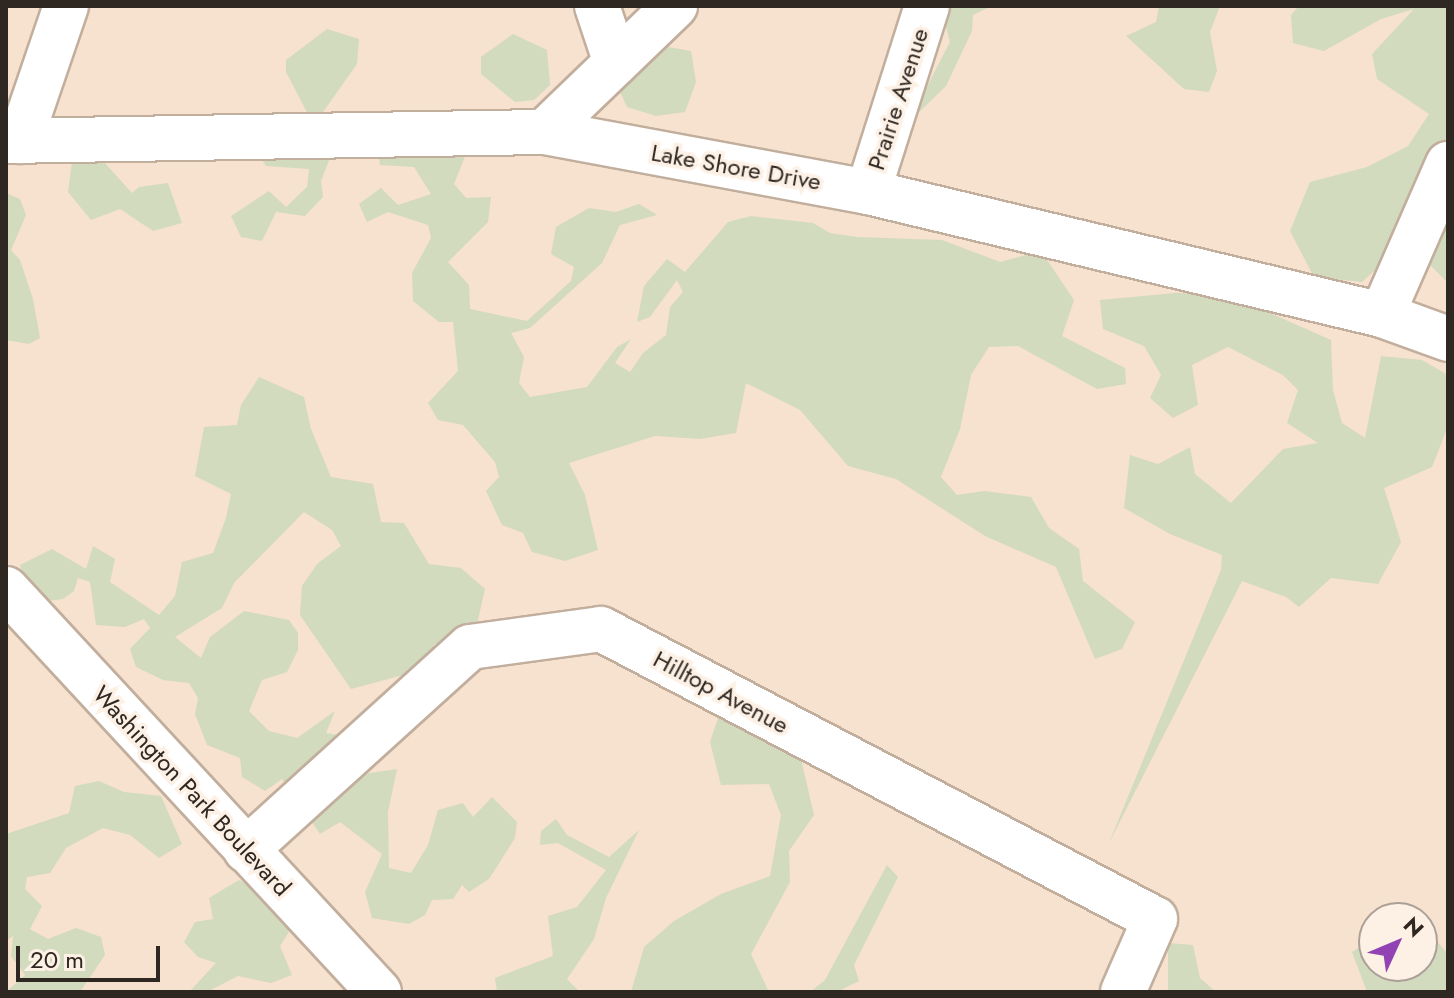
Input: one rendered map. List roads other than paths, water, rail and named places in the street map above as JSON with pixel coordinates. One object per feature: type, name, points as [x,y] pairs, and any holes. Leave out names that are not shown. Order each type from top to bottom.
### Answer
[{"type":"street","points":[[13,141],[66,6]]},
{"type":"street","points":[[597,6],[616,63]]},
{"type":"street","points":[[544,132],[675,6]]},
{"type":"street","name":"Prairie Avenue","points":[[868,192],[927,6]]},
{"type":"street","name":"Lake Shore Drive","points":[[13,141],[544,132],[868,192],[1382,315],[1448,339]]},
{"type":"street","points":[[1382,315],[1448,164]]},
{"type":"street","name":"Washington Park Boulevard","points":[[6,589],[379,992]]},
{"type":"street","name":"Hilltop Avenue","points":[[246,850],[470,647],[601,629],[1155,919],[1123,992]]}]
